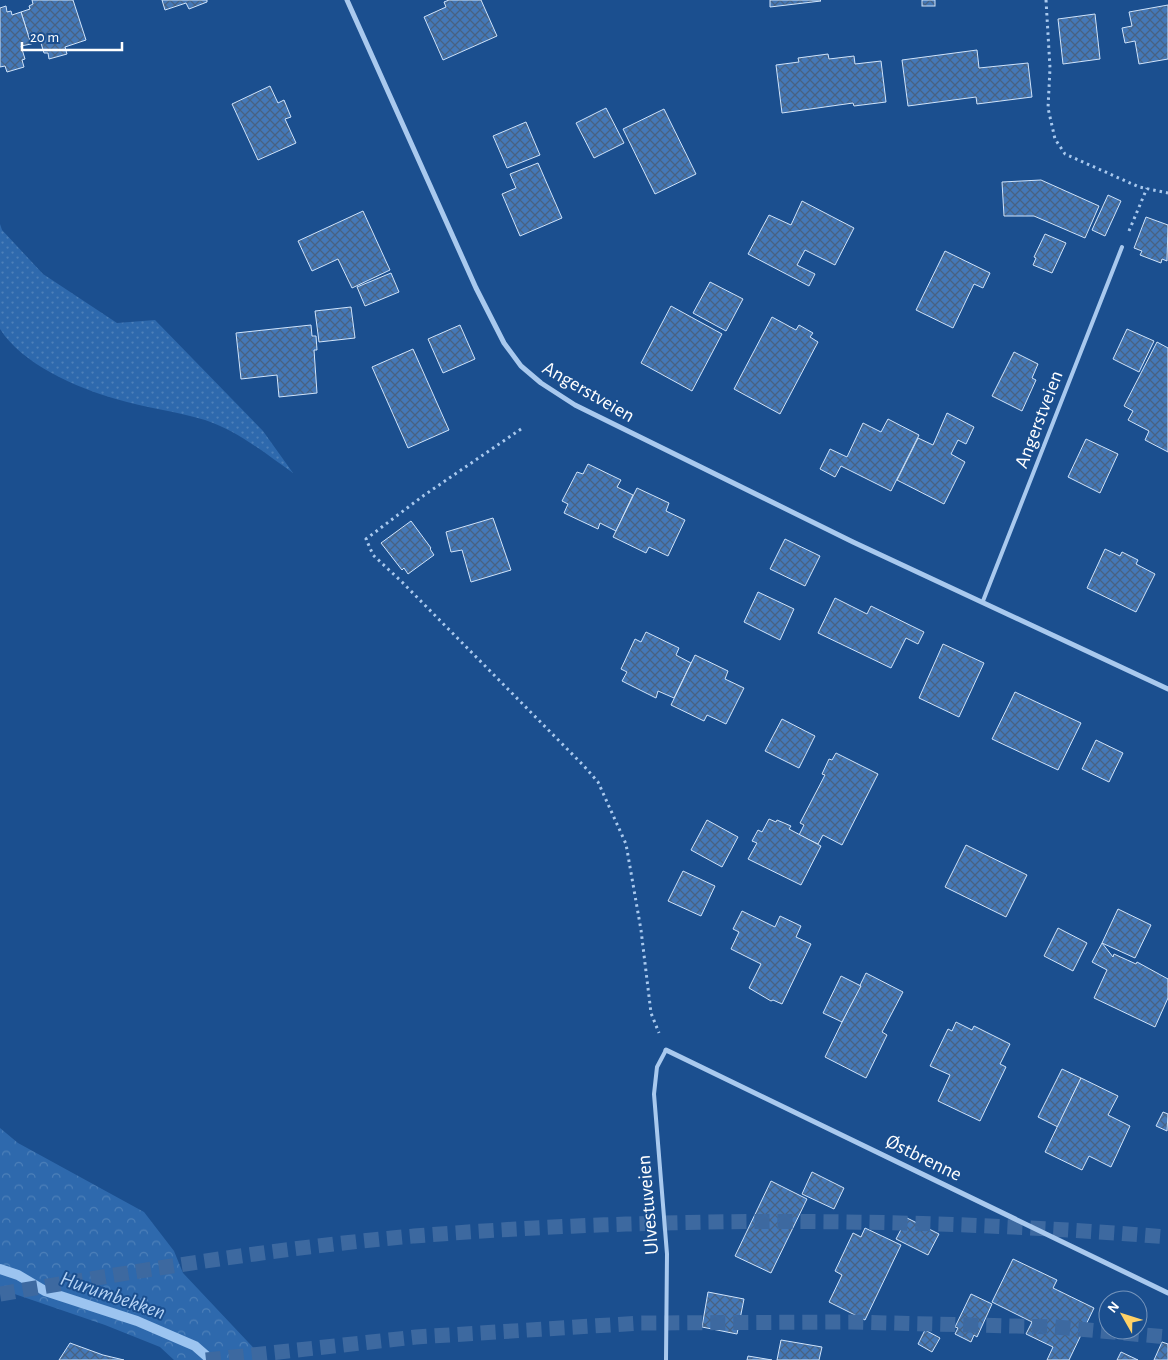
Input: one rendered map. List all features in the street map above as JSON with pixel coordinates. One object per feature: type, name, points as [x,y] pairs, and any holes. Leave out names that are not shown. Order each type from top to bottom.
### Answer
[{"type":"street","name":"Angerstveien","points":[[347,0],[476,288],[504,343],[521,366],[540,383],[575,404],[853,542],[983,601],[1168,689]]},
{"type":"street","name":"Østbrenne","points":[[666,1050],[1168,1293]]},
{"type":"lane","name":"Angerstveien","points":[[983,601],[1122,247]]},
{"type":"lane","name":"Ulvestuveien","points":[[666,1050],[657,1067],[654,1094],[667,1254],[666,1360]]},
{"type":"path","points":[[1046,0],[1050,68],[1048,108],[1055,139],[1066,154],[1147,188],[1168,193]]},
{"type":"path","points":[[1122,247],[1147,188]]},
{"type":"path","points":[[521,428],[423,496],[366,539],[373,556],[402,582],[598,782],[626,844],[641,930],[651,1013],[666,1050]]},
{"type":"green space","points":[[0,224],[2,230],[43,274],[117,323],[155,320],[263,431],[293,473],[229,430],[205,420],[101,394],[52,373],[22,353],[0,329]]},
{"type":"green space","points":[[0,1128],[18,1143],[144,1212],[174,1251],[183,1273],[265,1360],[174,1360],[160,1347],[105,1325],[0,1289]]},
{"type":"building","points":[[32,0],[73,0],[86,40],[65,47],[67,54],[49,59],[48,53],[44,53],[40,40],[31,44],[21,12],[30,9],[29,6],[33,4]]},
{"type":"building","points":[[162,0],[207,0],[207,2],[189,9],[186,3],[165,10]]},
{"type":"building","points":[[449,0],[481,0],[497,36],[443,60],[424,17],[446,7],[444,2]]},
{"type":"building","points":[[770,0],[820,0],[821,1],[770,7]]},
{"type":"building","points":[[922,0],[935,0],[935,6],[922,6]]},
{"type":"building","points":[[1168,5],[1168,59],[1139,64],[1135,41],[1125,43],[1122,28],[1132,26],[1129,12]]},
{"type":"building","points":[[6,6],[7,12],[11,11],[12,15],[21,12],[31,44],[21,46],[25,59],[22,60],[24,67],[7,72],[5,66],[0,67],[0,8]]},
{"type":"building","points":[[1095,14],[1100,59],[1063,64],[1058,19]]},
{"type":"building","points":[[977,50],[979,68],[1028,63],[1032,97],[977,104],[976,97],[908,106],[902,60]]},
{"type":"building","points":[[828,54],[829,59],[854,56],[855,64],[881,61],[886,102],[854,106],[853,103],[782,113],[776,65],[799,62],[798,58]]},
{"type":"building","points":[[270,86],[278,103],[284,100],[291,117],[285,119],[296,143],[258,160],[232,104]]},
{"type":"building","points":[[606,108],[624,143],[594,158],[576,123]]},
{"type":"building","points":[[664,109],[696,174],[655,194],[623,129]]},
{"type":"building","points":[[526,122],[540,155],[507,168],[493,136]]},
{"type":"building","points":[[538,163],[562,218],[520,236],[502,194],[516,188],[510,174]]},
{"type":"building","points":[[1041,180],[1099,206],[1085,238],[1034,216],[1004,216],[1002,182]]},
{"type":"building","points":[[1108,195],[1121,201],[1105,236],[1092,230]]},
{"type":"building","points":[[802,201],[854,228],[835,265],[805,250],[797,265],[815,274],[809,286],[748,254],[769,215],[791,225]]},
{"type":"building","points":[[363,211],[390,270],[352,288],[338,259],[312,271],[298,241]]},
{"type":"building","points":[[1146,217],[1168,225],[1167,261],[1162,259],[1161,263],[1140,255],[1142,251],[1134,248]]},
{"type":"building","points":[[1045,234],[1066,243],[1052,273],[1033,265],[1036,258],[1034,257]]},
{"type":"building","points":[[945,251],[990,273],[983,288],[974,284],[953,328],[916,310]]},
{"type":"building","points":[[391,273],[399,292],[365,306],[357,287]]},
{"type":"building","points":[[710,282],[743,299],[726,331],[693,313]]},
{"type":"building","points":[[671,306],[722,334],[692,391],[641,363]]},
{"type":"building","points":[[351,307],[355,338],[319,342],[315,311]]},
{"type":"building","points":[[772,317],[796,330],[799,325],[813,333],[810,337],[818,342],[780,414],[734,389]]},
{"type":"building","points":[[311,325],[312,336],[316,336],[317,350],[314,350],[317,393],[279,397],[277,375],[241,379],[236,333]]},
{"type":"building","points":[[460,325],[475,359],[443,373],[428,339]]},
{"type":"building","points":[[1127,329],[1154,341],[1139,372],[1113,359]]},
{"type":"building","points":[[1157,342],[1168,348],[1168,452],[1145,440],[1149,431],[1128,420],[1133,411],[1124,406]]},
{"type":"building","points":[[413,349],[449,430],[408,448],[372,367]]},
{"type":"building","points":[[1014,352],[1038,364],[1032,378],[1036,380],[1022,411],[992,396]]},
{"type":"building","points":[[947,413],[974,427],[966,444],[958,440],[951,454],[965,462],[944,504],[897,480],[918,438],[933,445]]},
{"type":"building","points":[[888,419],[919,435],[891,491],[841,466],[835,477],[820,469],[830,449],[847,457],[863,423],[881,432]]},
{"type":"building","points":[[1086,439],[1118,454],[1100,493],[1068,477]]},
{"type":"building","points":[[588,464],[621,480],[617,487],[633,495],[616,531],[600,523],[598,529],[564,513],[568,504],[562,501],[577,472],[583,474]]},
{"type":"building","points":[[637,488],[669,503],[666,511],[685,520],[668,556],[649,547],[646,553],[613,537]]},
{"type":"building","points":[[493,518],[511,570],[471,582],[462,550],[451,552],[446,532]]},
{"type":"building","points":[[411,521],[434,555],[408,574],[404,568],[402,570],[381,543]]},
{"type":"building","points":[[785,539],[820,556],[805,586],[770,569]]},
{"type":"building","points":[[1105,549],[1120,556],[1122,552],[1138,560],[1136,564],[1155,574],[1136,612],[1087,588]]},
{"type":"building","points":[[758,592],[794,609],[780,640],[744,622]]},
{"type":"building","points":[[835,598],[867,614],[871,606],[924,632],[918,644],[906,638],[891,668],[818,633]]},
{"type":"building","points":[[646,632],[679,648],[676,655],[691,663],[674,698],[658,691],[656,698],[622,681],[627,672],[621,669],[635,639],[641,642]]},
{"type":"building","points":[[943,644],[984,663],[959,717],[919,698]]},
{"type":"building","points":[[695,655],[728,671],[725,679],[744,688],[726,724],[707,715],[704,721],[671,705]]},
{"type":"building","points":[[1015,692],[1081,723],[1058,770],[992,739]]},
{"type":"building","points":[[782,719],[815,736],[799,768],[765,751]]},
{"type":"building","points":[[1096,740],[1123,753],[1109,782],[1082,769]]},
{"type":"building","points":[[836,753],[878,774],[842,845],[823,835],[818,844],[799,835],[804,825],[800,823],[825,775],[822,774],[829,759],[832,760]]},
{"type":"building","points":[[769,819],[791,826],[789,829],[821,846],[801,885],[748,859],[757,843],[752,841],[758,830],[762,832]]},
{"type":"building","points":[[707,820],[738,837],[722,867],[691,850]]},
{"type":"building","points":[[966,845],[1027,875],[1006,917],[945,887]]},
{"type":"building","points":[[683,871],[715,886],[701,916],[668,901]]},
{"type":"building","points":[[1118,909],[1151,925],[1135,958],[1102,943]]},
{"type":"building","points":[[742,911],[775,927],[780,916],[801,926],[796,937],[811,944],[782,1004],[771,1001],[749,988],[761,964],[731,949],[739,932],[733,929]]},
{"type":"building","points":[[1058,928],[1087,943],[1073,971],[1044,956]]},
{"type":"building","points":[[1102,943],[1113,957],[1114,954],[1136,964],[1137,962],[1168,979],[1168,998],[1155,1027],[1094,998],[1107,970],[1092,962]]},
{"type":"building","points":[[866,973],[903,992],[882,1032],[887,1035],[866,1078],[825,1057]]},
{"type":"building","points":[[841,976],[861,986],[842,1022],[823,1013]]},
{"type":"building","points":[[956,1022],[972,1030],[974,1026],[1010,1044],[1000,1064],[1006,1067],[980,1121],[938,1101],[950,1075],[930,1066],[948,1029],[952,1031]]},
{"type":"building","points":[[1062,1069],[1081,1078],[1058,1127],[1038,1117]]},
{"type":"building","points":[[1081,1078],[1118,1096],[1108,1115],[1130,1126],[1111,1167],[1089,1156],[1082,1170],[1045,1152]]},
{"type":"building","points":[[1163,1112],[1168,1114],[1167,1131],[1156,1126]]},
{"type":"building","points":[[812,1172],[844,1188],[834,1209],[802,1194]]},
{"type":"building","points":[[771,1181],[807,1199],[771,1273],[735,1256]]},
{"type":"building","points":[[907,1218],[939,1234],[928,1255],[896,1239]]},
{"type":"building","points":[[865,1228],[901,1245],[865,1320],[829,1302],[842,1275],[835,1271],[853,1233],[861,1237]]},
{"type":"building","points":[[1013,1259],[1057,1280],[1053,1288],[1094,1308],[1069,1360],[1047,1360],[1053,1347],[1026,1334],[1032,1322],[992,1302]]},
{"type":"building","points":[[708,1292],[744,1299],[737,1334],[702,1327]]},
{"type":"building","points":[[971,1294],[992,1304],[977,1337],[974,1335],[971,1342],[955,1334],[958,1328],[955,1327]]},
{"type":"building","points":[[925,1330],[940,1338],[932,1352],[918,1344]]},
{"type":"building","points":[[781,1340],[822,1347],[819,1360],[777,1360]]},
{"type":"building","points":[[1162,1342],[1168,1344],[1168,1360],[1154,1360]]},
{"type":"building","points":[[70,1343],[103,1355],[124,1360],[59,1360]]},
{"type":"building","points":[[1121,1352],[1138,1360],[1117,1360]]},
{"type":"building","points":[[748,1356],[772,1360],[747,1360]]},
{"type":"waterway","name":"Hurumbekken","points":[[0,1269],[18,1275],[45,1291],[137,1321],[195,1346],[211,1360]]},
{"type":"tunnel","points":[[0,1294],[310,1247],[414,1236],[508,1229],[697,1222],[886,1223],[1074,1230],[1168,1237]]},
{"type":"tunnel","points":[[206,1360],[416,1337],[641,1323],[850,1322],[1055,1327],[1168,1337]]}]
